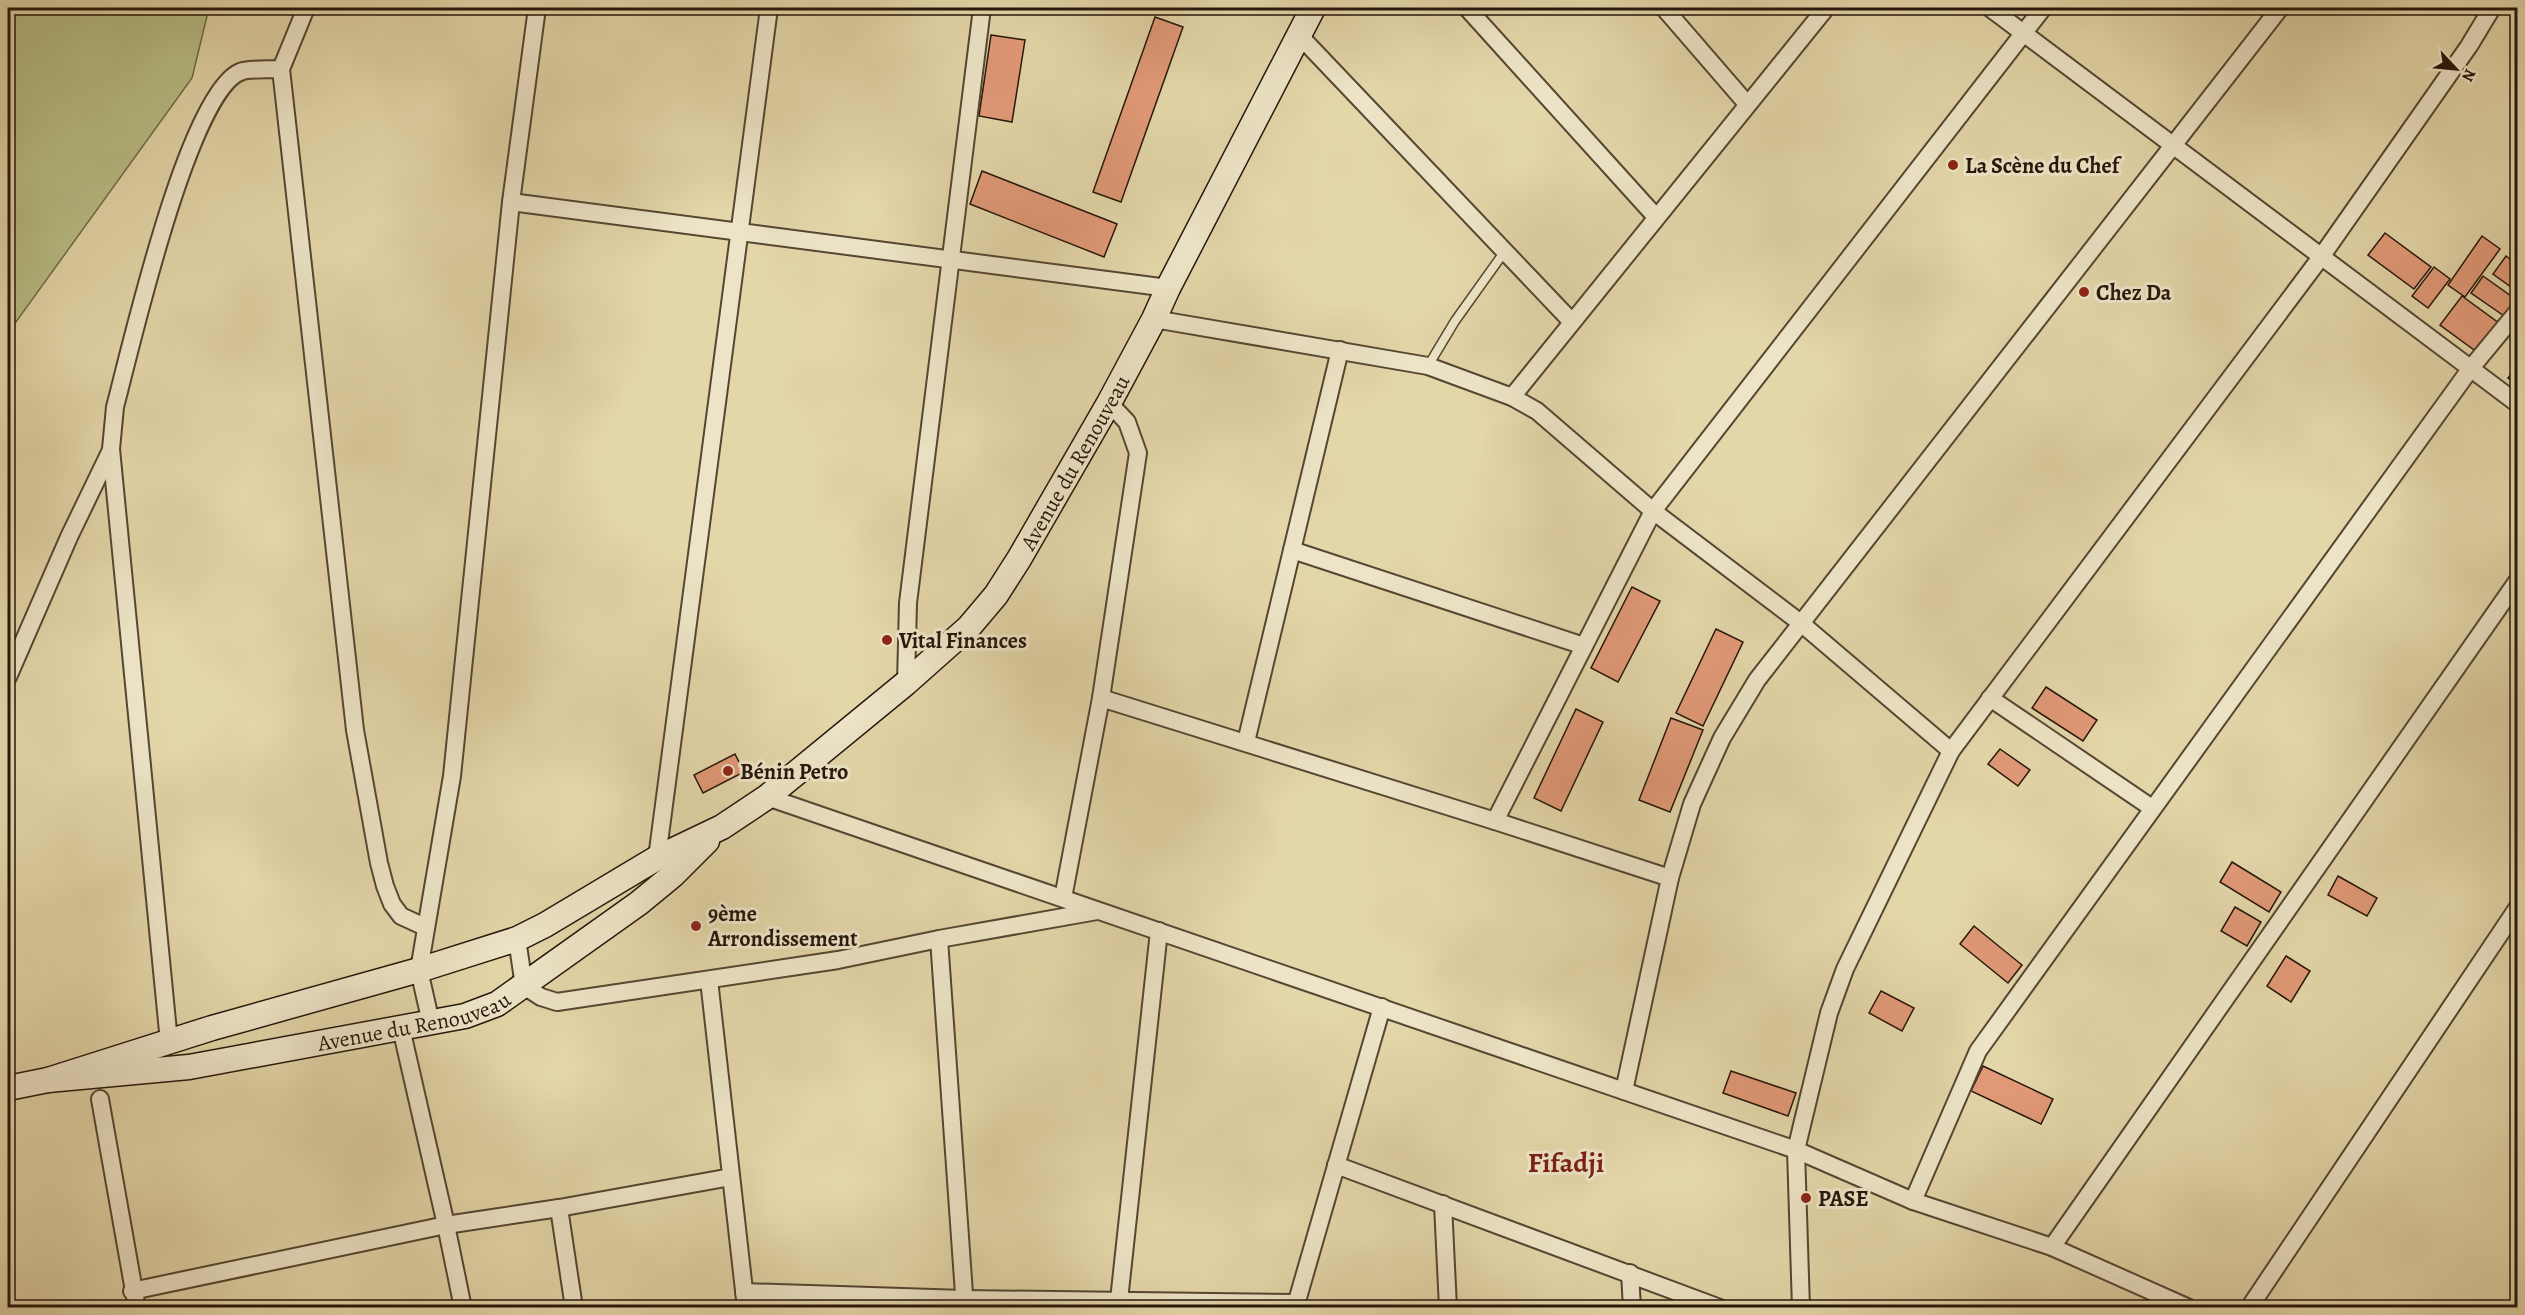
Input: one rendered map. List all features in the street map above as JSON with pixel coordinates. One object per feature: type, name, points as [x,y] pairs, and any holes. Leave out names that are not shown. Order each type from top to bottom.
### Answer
[{"type":"main road","name":"Avenue du Renouveau","points":[[48,1080],[168,1042],[419,970],[517,939],[545,925],[657,858],[722,827],[767,797],[906,683],[969,627],[996,595],[1019,559],[1109,403],[1154,319],[1312,8]]},
{"type":"main road","name":"Avenue du Renouveau","points":[[8,1088],[48,1080],[189,1067],[465,1017],[497,1004],[639,903],[673,875],[722,827]]},
{"type":"street","points":[[306,8],[281,69],[356,730],[379,864],[385,886],[400,916],[425,927]]},
{"type":"street","points":[[431,1023],[419,970],[452,776],[511,202],[537,8]]},
{"type":"street","points":[[657,858],[769,8]]},
{"type":"street","points":[[906,683],[909,603],[982,8]]},
{"type":"street","points":[[1467,8],[1656,217]]},
{"type":"street","points":[[1664,8],[1747,104]]},
{"type":"street","points":[[1512,397],[1826,8]]},
{"type":"street","points":[[1990,8],[2517,404]]},
{"type":"street","points":[[1495,821],[1653,510],[2043,8]]},
{"type":"street","points":[[1624,1091],[1670,878],[1692,804],[1722,738],[1757,680],[2280,8]]},
{"type":"street","points":[[1801,1308],[1796,1150],[1829,1013],[1845,969],[1951,751],[2321,257],[2469,46],[2492,8]]},
{"type":"street","points":[[1298,34],[1572,322]]},
{"type":"street","points":[[168,1042],[111,449],[115,407],[185,158],[214,96],[240,72],[281,69]]},
{"type":"street","points":[[511,202],[1168,288]]},
{"type":"street","points":[[1913,1201],[1978,1051],[2471,368],[2517,311]]},
{"type":"street","points":[[1154,319],[1428,366],[1512,397],[1537,411],[1653,510],[1802,624],[1951,751]]},
{"type":"street","points":[[1246,742],[1340,350]]},
{"type":"street","points":[[1063,898],[1101,698],[1138,453],[1127,422],[1109,403]]},
{"type":"street","points":[[8,677],[69,537],[111,449]]},
{"type":"street","points":[[1292,550],[1584,646]]},
{"type":"street","points":[[2052,1247],[2517,580]]},
{"type":"street","points":[[1101,698],[1670,878]]},
{"type":"street","points":[[1990,698],[2152,808]]},
{"type":"street","points":[[767,797],[1796,1150],[1913,1201],[2052,1247],[2189,1308]]},
{"type":"street","points":[[2249,1308],[2517,908]]},
{"type":"street","points":[[517,939],[524,986],[541,997],[556,1002],[838,960],[939,939],[1099,911]]},
{"type":"street","points":[[1119,1299],[1159,931]]},
{"type":"street","points":[[939,939],[965,1303]]},
{"type":"street","points":[[709,980],[745,1300],[965,1303],[1119,1299],[1295,1305],[1382,1007]]},
{"type":"street","points":[[401,1028],[463,1308]]},
{"type":"street","points":[[100,1099],[136,1308]]},
{"type":"street","points":[[1336,1165],[1720,1308]]},
{"type":"street","points":[[132,1291],[446,1225],[559,1208],[731,1177]]},
{"type":"street","points":[[1443,1204],[1448,1308]]},
{"type":"street","points":[[559,1208],[574,1308]]},
{"type":"street","points":[[1630,1273],[1632,1308]]},
{"type":"lane","points":[[1428,366],[1455,321],[1505,251]]},
{"type":"green space","points":[[8,8],[209,8],[192,78],[8,333]]},
{"type":"building","points":[[1155,17],[1183,27],[1121,202],[1093,192]]},
{"type":"building","points":[[991,35],[1025,40],[1012,122],[979,116]]},
{"type":"building","points":[[982,171],[1117,224],[1104,257],[970,204]]},
{"type":"building","points":[[2385,233],[2431,267],[2414,289],[2368,255]]},
{"type":"building","points":[[2482,236],[2500,249],[2465,297],[2448,285]]},
{"type":"building","points":[[2506,256],[2518,265],[2518,292],[2493,274]]},
{"type":"building","points":[[2434,267],[2450,279],[2428,308],[2412,296]]},
{"type":"building","points":[[2483,276],[2518,301],[2518,316],[2513,322],[2471,293]]},
{"type":"building","points":[[2462,296],[2503,326],[2481,355],[2440,325]]},
{"type":"building","points":[[2518,365],[2518,385],[2508,378]]},
{"type":"building","points":[[1632,587],[1660,601],[1618,682],[1591,668]]},
{"type":"building","points":[[1716,629],[1743,642],[1703,726],[1676,713]]},
{"type":"building","points":[[2046,687],[2097,720],[2083,741],[2032,708]]},
{"type":"building","points":[[1576,709],[1603,722],[1561,811],[1534,798]]},
{"type":"building","points":[[1671,718],[1703,730],[1670,812],[1639,800]]},
{"type":"building","points":[[2000,749],[2030,770],[2018,786],[1988,764]]},
{"type":"building","points":[[735,754],[744,772],[703,793],[694,775]]},
{"type":"building","points":[[2232,862],[2281,892],[2269,912],[2220,882]]},
{"type":"building","points":[[2338,876],[2377,898],[2367,916],[2328,895]]},
{"type":"building","points":[[2235,907],[2261,922],[2247,946],[2221,931]]},
{"type":"building","points":[[1974,926],[2022,965],[2008,983],[1960,944]]},
{"type":"building","points":[[2286,956],[2310,971],[2291,1002],[2267,986]]},
{"type":"building","points":[[1881,991],[1914,1008],[1902,1031],[1869,1013]]},
{"type":"building","points":[[1983,1066],[2053,1099],[2041,1124],[1971,1091]]},
{"type":"building","points":[[1731,1071],[1796,1093],[1788,1116],[1723,1093]]},
{"type":"place","name":"La Scène du Chef","points":[[1953,165]]},
{"type":"place","name":"Chez Da","points":[[2084,292]]},
{"type":"place","name":"Vital Finances","points":[[887,640]]},
{"type":"place","name":"Bénin Petro","points":[[728,771]]},
{"type":"place","name":"9ème Arrondissement","points":[[696,926]]},
{"type":"place","name":"PASE","points":[[1806,1198]]},
{"type":"district","name":"Fifadji","points":[[1566,1162]]}]
